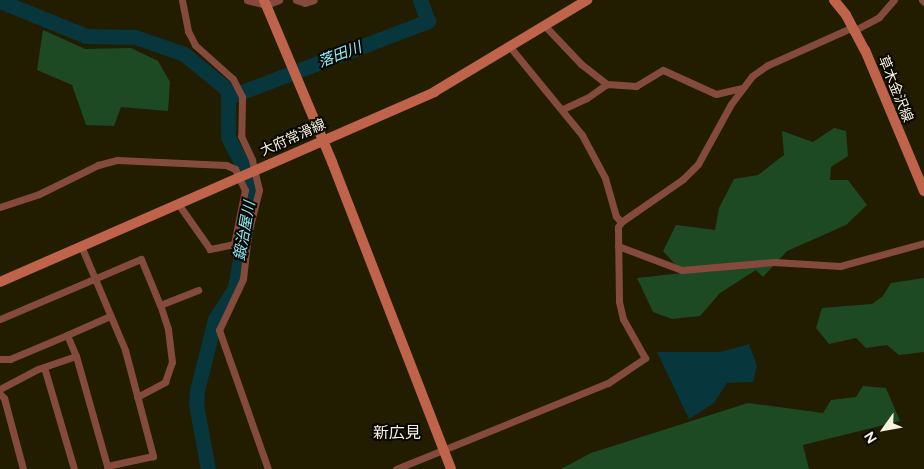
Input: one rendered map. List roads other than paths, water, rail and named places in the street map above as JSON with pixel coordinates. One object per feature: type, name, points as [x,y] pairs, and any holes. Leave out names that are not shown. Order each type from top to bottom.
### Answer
[{"type":"main road","name":"大府常滑線","points":[[0,282],[82,248],[434,92],[587,0]]},
{"type":"main road","name":"草木金沢線","points":[[834,0],[854,29],[924,191]]},
{"type":"main road","points":[[265,3],[322,140],[451,469]]},
{"type":"street","points":[[180,205],[210,249],[234,244],[247,174],[241,136],[240,90],[233,78],[196,45],[188,31],[182,0]]},
{"type":"street","points":[[247,0],[265,3],[279,0]]},
{"type":"street","points":[[296,0],[305,3],[314,0]]},
{"type":"street","points":[[396,469],[608,383],[644,358],[624,319],[619,301],[618,227],[621,222],[683,179],[698,164],[742,88],[768,65],[854,29],[879,16],[894,0]]},
{"type":"street","points":[[545,26],[581,64],[607,84],[636,86],[663,70],[716,94],[742,88]]},
{"type":"street","points":[[510,47],[564,109],[590,150],[621,222]]},
{"type":"street","points":[[564,109],[587,98],[607,84]]},
{"type":"street","points":[[0,207],[39,194],[98,165],[117,160],[226,165],[247,174],[259,190],[248,234],[244,278],[219,330],[268,469]]},
{"type":"street","points":[[618,246],[682,270],[774,262],[840,266],[924,243]]},
{"type":"street","points":[[67,335],[76,356],[108,468],[153,456],[125,350],[82,248]]},
{"type":"street","points":[[0,319],[94,277],[141,259],[168,329],[172,362],[164,382],[137,397]]},
{"type":"street","points":[[160,305],[198,290]]},
{"type":"street","points":[[0,360],[10,359],[110,316]]},
{"type":"street","points":[[0,389],[44,367],[76,356]]},
{"type":"street","points":[[44,367],[74,469]]},
{"type":"street","points":[[0,394],[4,398],[23,469]]},
{"type":"water","points":[[749,344],[757,366],[753,382],[727,383],[714,403],[689,419],[657,352],[721,352]]},
{"type":"waterway","name":"落田川","points":[[231,96],[428,21],[420,0]]},
{"type":"waterway","name":"鍛治屋川","points":[[0,1],[86,36],[135,37],[184,54],[228,90],[228,137],[245,170],[252,194],[235,288],[215,319],[197,390],[196,404],[208,469]]},
{"type":"district","name":"新広見","points":[[397,433]]}]
